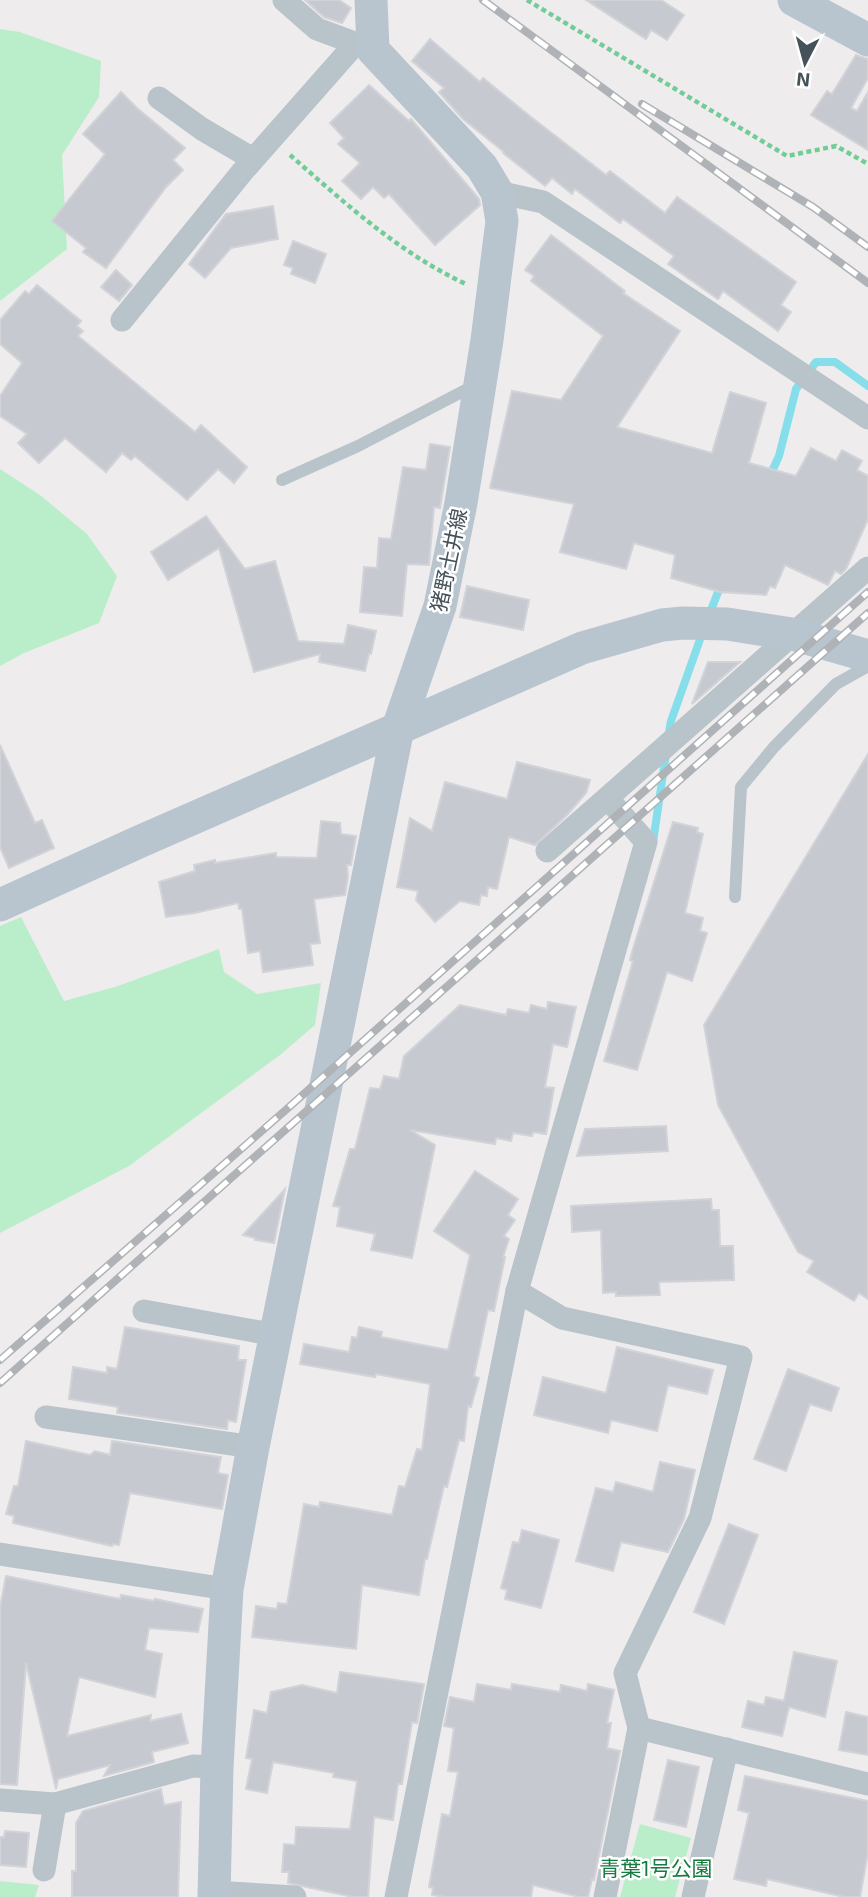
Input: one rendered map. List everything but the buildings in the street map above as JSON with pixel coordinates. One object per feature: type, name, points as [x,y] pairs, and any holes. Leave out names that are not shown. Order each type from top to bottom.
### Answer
[{"type":"street","points":[[284,0],[317,29],[364,46]]},
{"type":"street","points":[[122,320],[253,159],[364,46],[370,0]]},
{"type":"street","points":[[794,0],[868,40]]},
{"type":"street","name":"猪野土井線","points":[[214,1894],[217,1767],[227,1589],[275,1335],[398,728],[440,606],[480,383],[502,221],[497,192],[482,167],[364,46]]},
{"type":"street","points":[[159,98],[202,129],[253,159]]},
{"type":"street","points":[[497,192],[543,202],[868,418]]},
{"type":"street","points":[[547,850],[868,568]]},
{"type":"street","points":[[0,905],[582,648],[662,625],[727,624],[792,634],[868,656]]},
{"type":"street","points":[[396,1897],[517,1291],[646,842],[608,799]]},
{"type":"street","points":[[517,1291],[562,1318],[741,1357],[700,1518],[625,1673],[639,1728],[605,1897]]},
{"type":"street","points":[[144,1311],[275,1335]]},
{"type":"street","points":[[46,1417],[253,1447]]},
{"type":"street","points":[[0,1554],[227,1589]]},
{"type":"street","points":[[639,1728],[868,1784]]},
{"type":"street","points":[[693,1897],[727,1749]]},
{"type":"street","points":[[0,1800],[55,1804],[193,1766],[217,1767]]},
{"type":"street","points":[[44,1870],[55,1804]]},
{"type":"street","points":[[214,1894],[295,1897]]},
{"type":"lane","points":[[282,480],[407,422],[480,383]]},
{"type":"lane","points":[[735,897],[741,787],[774,747],[836,684],[868,666]]},
{"type":"path","points":[[527,0],[787,156],[836,146],[868,164]]},
{"type":"path","points":[[271,139],[362,219],[442,273],[492,296]]},
{"type":"green space","points":[[0,29],[20,32],[101,61],[99,97],[62,155],[67,249],[0,301]]},
{"type":"green space","points":[[0,469],[40,495],[87,534],[117,576],[99,623],[24,653],[0,666]]},
{"type":"green space","points":[[21,917],[64,1001],[118,986],[219,949],[224,972],[257,994],[321,983],[315,1025],[280,1055],[129,1166],[0,1233],[0,926]]},
{"type":"green space","name":"青葉1号公園","points":[[640,1824],[691,1838],[675,1897],[620,1897]]},
{"type":"green space","points":[[0,1881],[39,1885],[35,1897],[0,1897]]},
{"type":"waterway","points":[[769,478],[779,456],[796,389],[816,362],[835,362],[868,386]]},
{"type":"waterway","points":[[709,615],[722,582]]},
{"type":"waterway","points":[[668,738],[671,721],[703,631]]},
{"type":"waterway","points":[[653,842],[666,754]]},
{"type":"railway","points":[[483,0],[868,283]]},
{"type":"railway","points":[[642,104],[813,207],[868,247]]},
{"type":"railway","points":[[0,1360],[288,1108],[868,592]]},
{"type":"railway","points":[[0,1383],[868,613]]}]
